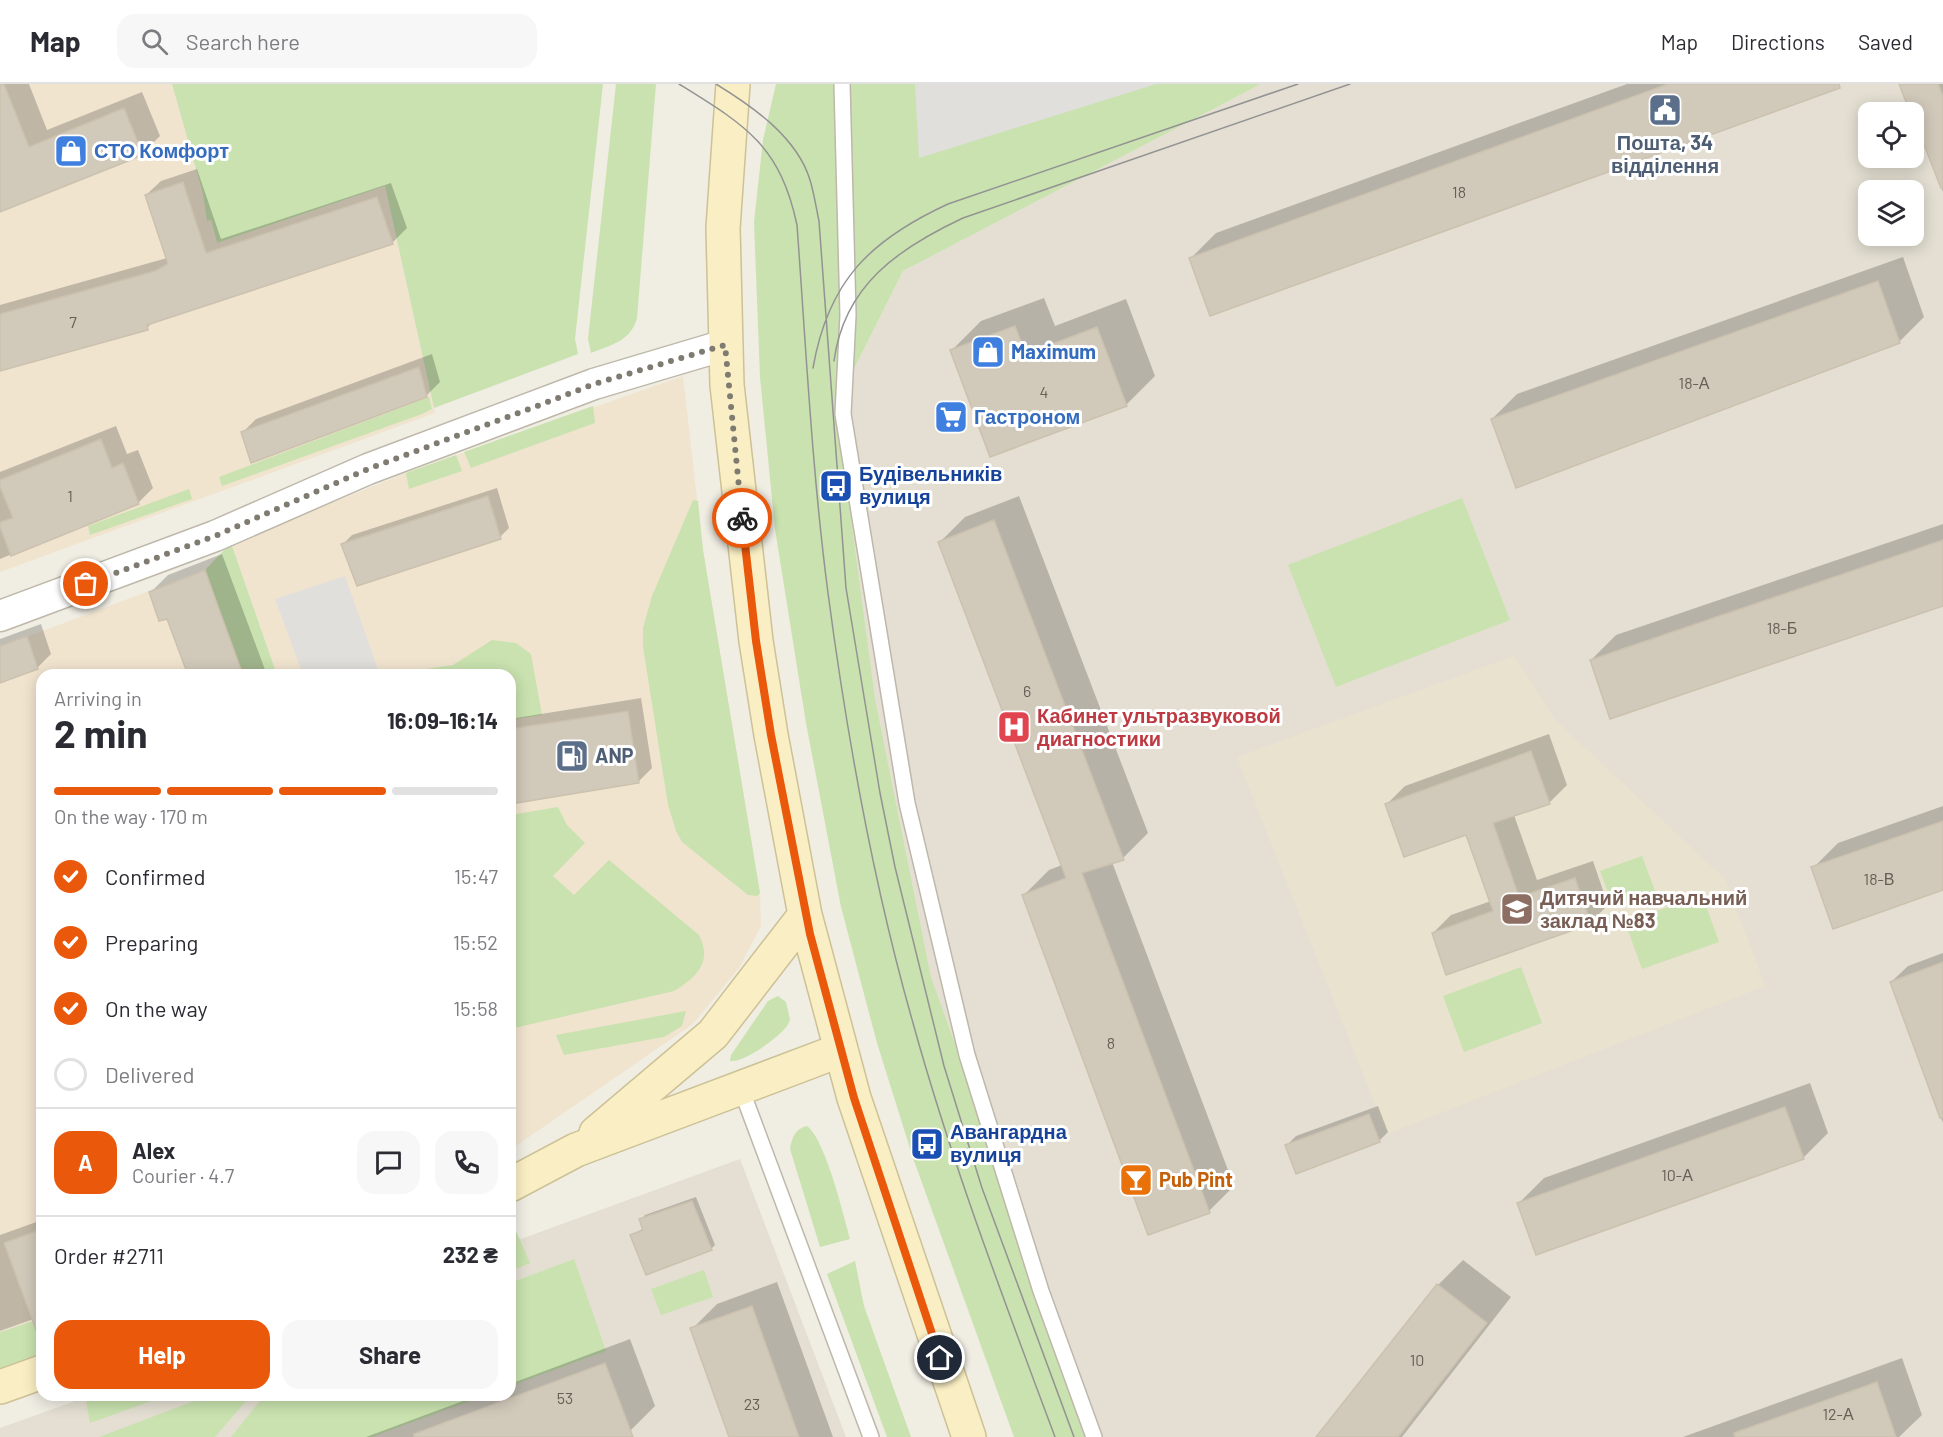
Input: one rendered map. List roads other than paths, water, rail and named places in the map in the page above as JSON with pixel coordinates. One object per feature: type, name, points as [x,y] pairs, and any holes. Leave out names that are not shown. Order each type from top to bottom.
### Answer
[{"type":"main road","points":[[733,84],[723,228],[725,345],[732,440],[756,641],[805,915],[841,1050],[854,1098],[969,1437]]},
{"type":"main road","points":[[576,1150],[713,1035],[805,915]]},
{"type":"main road","points":[[516,1182],[576,1150],[740,1086],[841,1050]]},
{"type":"main road","points":[[0,1387],[36,1374]]},
{"type":"street","points":[[0,616],[215,536],[368,469],[562,396],[725,345]]},
{"type":"lane","points":[[842,84],[848,315],[843,414],[907,803],[967,1055],[1041,1291],[1094,1437]]},
{"type":"lane","points":[[740,1086],[871,1437]]},
{"type":"tram line","points":[[679,84],[723,112],[756,140],[770,156],[790,198],[797,225],[822,547],[844,701],[874,863],[899,970],[944,1128],[979,1232],[1055,1437]]},
{"type":"tram line","points":[[716,84],[772,124],[804,164],[811,185],[819,221],[846,588],[880,793],[895,867],[944,1066],[982,1188],[1074,1437]]},
{"type":"tram line","points":[[813,368],[829,311],[842,287],[875,249],[920,218],[948,204],[1298,84]]},
{"type":"tram line","points":[[834,361],[840,334],[849,311],[862,290],[897,256],[939,230],[963,218],[1350,84]]},
{"type":"place","name":"Пошта, 34 відділення","points":[[1665,110]]},
{"type":"place","name":"СТО Комфорт","points":[[71,151]]},
{"type":"place","name":"Maximum","points":[[988,352]]},
{"type":"place","name":"Гастроном","points":[[951,417]]},
{"type":"place","name":"Будівельників вулиця","points":[[836,486]]},
{"type":"place","name":"Кабинет ультразвуковой диагностики","points":[[1014,727]]},
{"type":"place","name":"ANP","points":[[572,756]]},
{"type":"place","name":"Дитячий навчальний заклад №83","points":[[1517,909]]},
{"type":"place","name":"Авангардна вулиця","points":[[927,1144]]},
{"type":"place","name":"Pub Pint","points":[[1136,1180]]}]
